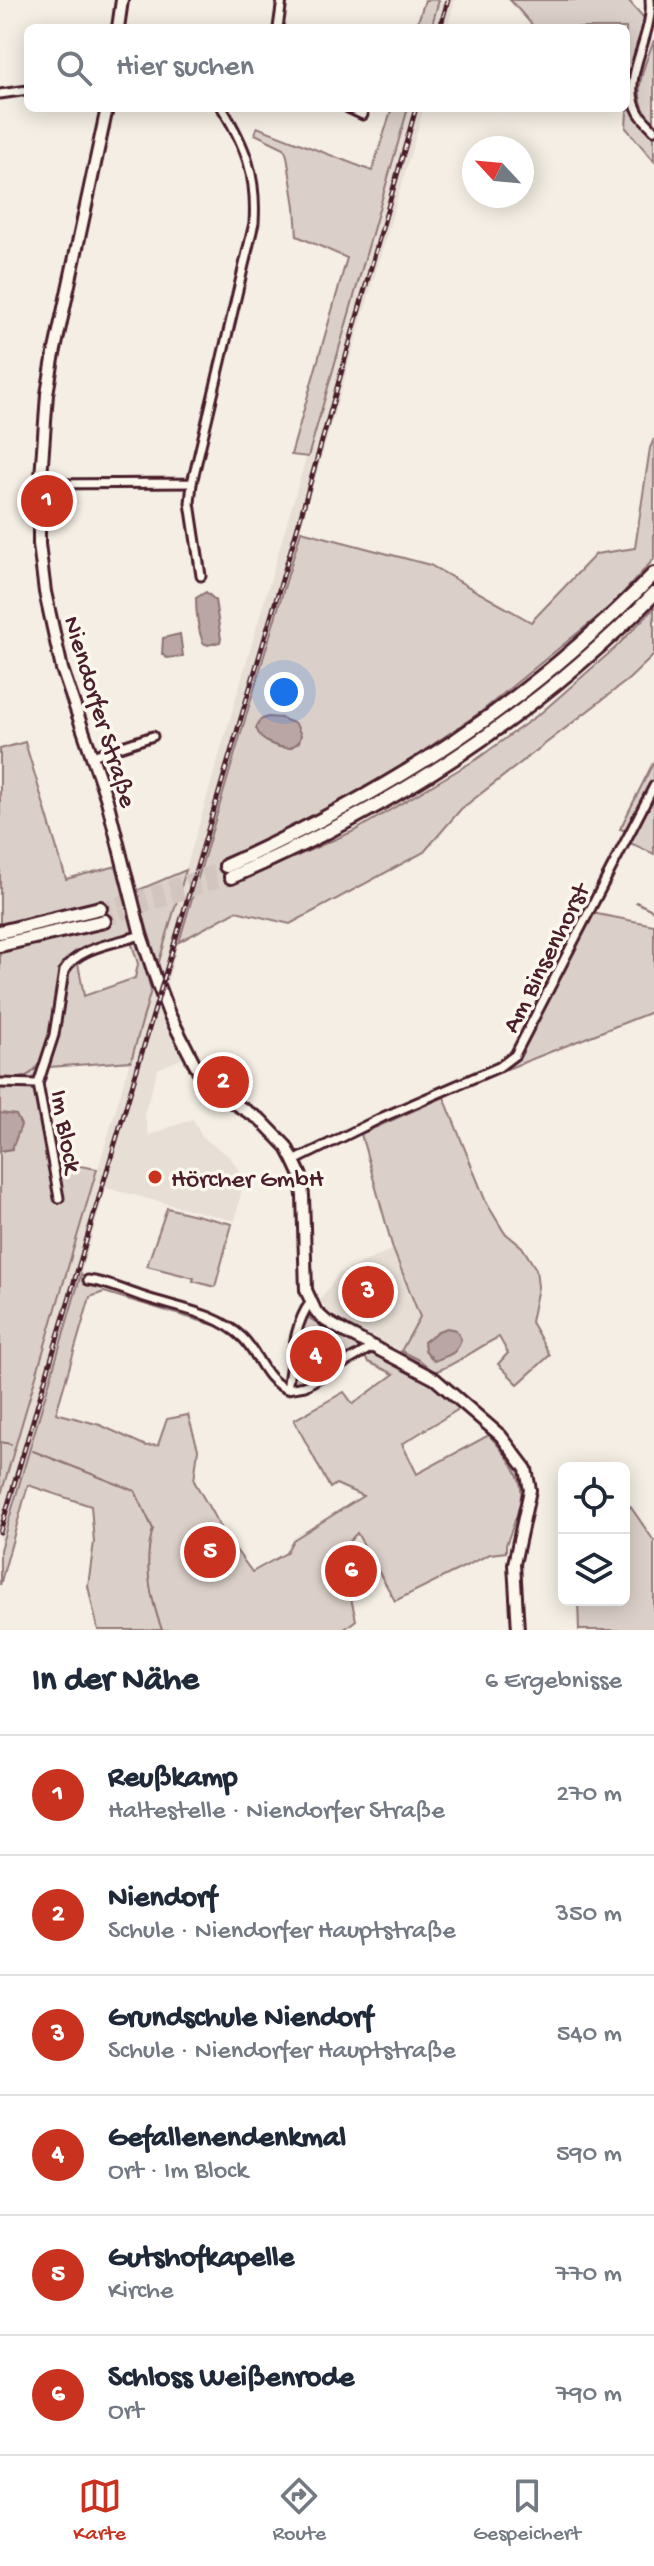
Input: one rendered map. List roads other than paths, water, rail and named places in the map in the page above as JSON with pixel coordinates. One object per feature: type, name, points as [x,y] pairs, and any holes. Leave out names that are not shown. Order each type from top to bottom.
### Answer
[{"type":"highway","points":[[654,574],[571,653],[467,734],[364,799],[228,871],[303,846],[433,774],[534,702],[579,665],[654,594]]},
{"type":"highway","points":[[0,932],[102,914],[0,945]]},
{"type":"main road","points":[[119,24],[122,0]]},
{"type":"main road","name":"Niendorfer Straße","points":[[106,112],[47,394],[39,544],[48,605],[62,669],[107,800],[141,935],[169,1014],[206,1086],[261,1120],[286,1146],[294,1161]]},
{"type":"main road","points":[[294,1161],[301,1176],[304,1277],[310,1303],[326,1321],[435,1379],[501,1436],[526,1469],[530,1490],[514,1564],[518,1630]]},
{"type":"street","points":[[279,24],[282,0]]},
{"type":"street","points":[[650,0],[653,27],[635,82],[634,100],[637,110],[654,130]]},
{"type":"street","points":[[0,94],[24,91]]},
{"type":"street","points":[[201,576],[191,515],[192,483],[254,223],[252,179],[244,146],[224,112]]},
{"type":"street","points":[[357,112],[363,115]]},
{"type":"street","points":[[40,484],[192,483]]},
{"type":"street","points":[[92,756],[153,736]]},
{"type":"street","name":"Am Binsenhorst","points":[[294,1161],[383,1117],[499,1067],[515,1055],[654,786]]},
{"type":"street","name":"Im Block","points":[[59,1198],[38,1084],[54,1035],[61,980],[68,963],[81,954],[141,935]]},
{"type":"street","points":[[0,1083],[38,1084]]},
{"type":"street","points":[[88,1280],[195,1311],[225,1325],[245,1340],[269,1376],[287,1389],[305,1386],[374,1346]]},
{"type":"street","points":[[287,1389],[300,1323],[310,1303]]},
{"type":"waterway","points":[[636,902],[654,911]]},
{"type":"waterway","points":[[0,1078],[26,1076],[43,1057]]},
{"type":"waterway","points":[[0,1442],[11,1444]]},
{"type":"waterway","points":[[33,1451],[135,1491],[153,1529],[148,1554],[149,1580],[162,1630]]},
{"type":"tunnel","points":[[100,908],[226,866]]},
{"type":"tunnel","points":[[104,921],[231,877]]},
{"type":"railway","points":[[441,24],[448,0]]},
{"type":"railway","points":[[0,1532],[300,519],[415,112]]},
{"type":"place","name":"Reußkamp","points":[[47,501]]},
{"type":"place","name":"Niendorf","points":[[223,1082]]},
{"type":"place","name":"Hörcher GmbH","points":[[155,1177]]},
{"type":"place","name":"Grundschule Niendorf","points":[[368,1292]]},
{"type":"place","name":"Gefallenendenkmal","points":[[316,1356]]},
{"type":"place","name":"Gutshofkapelle","points":[[210,1552]]},
{"type":"place","name":"Schloss Weißenrode","points":[[351,1571]]}]
